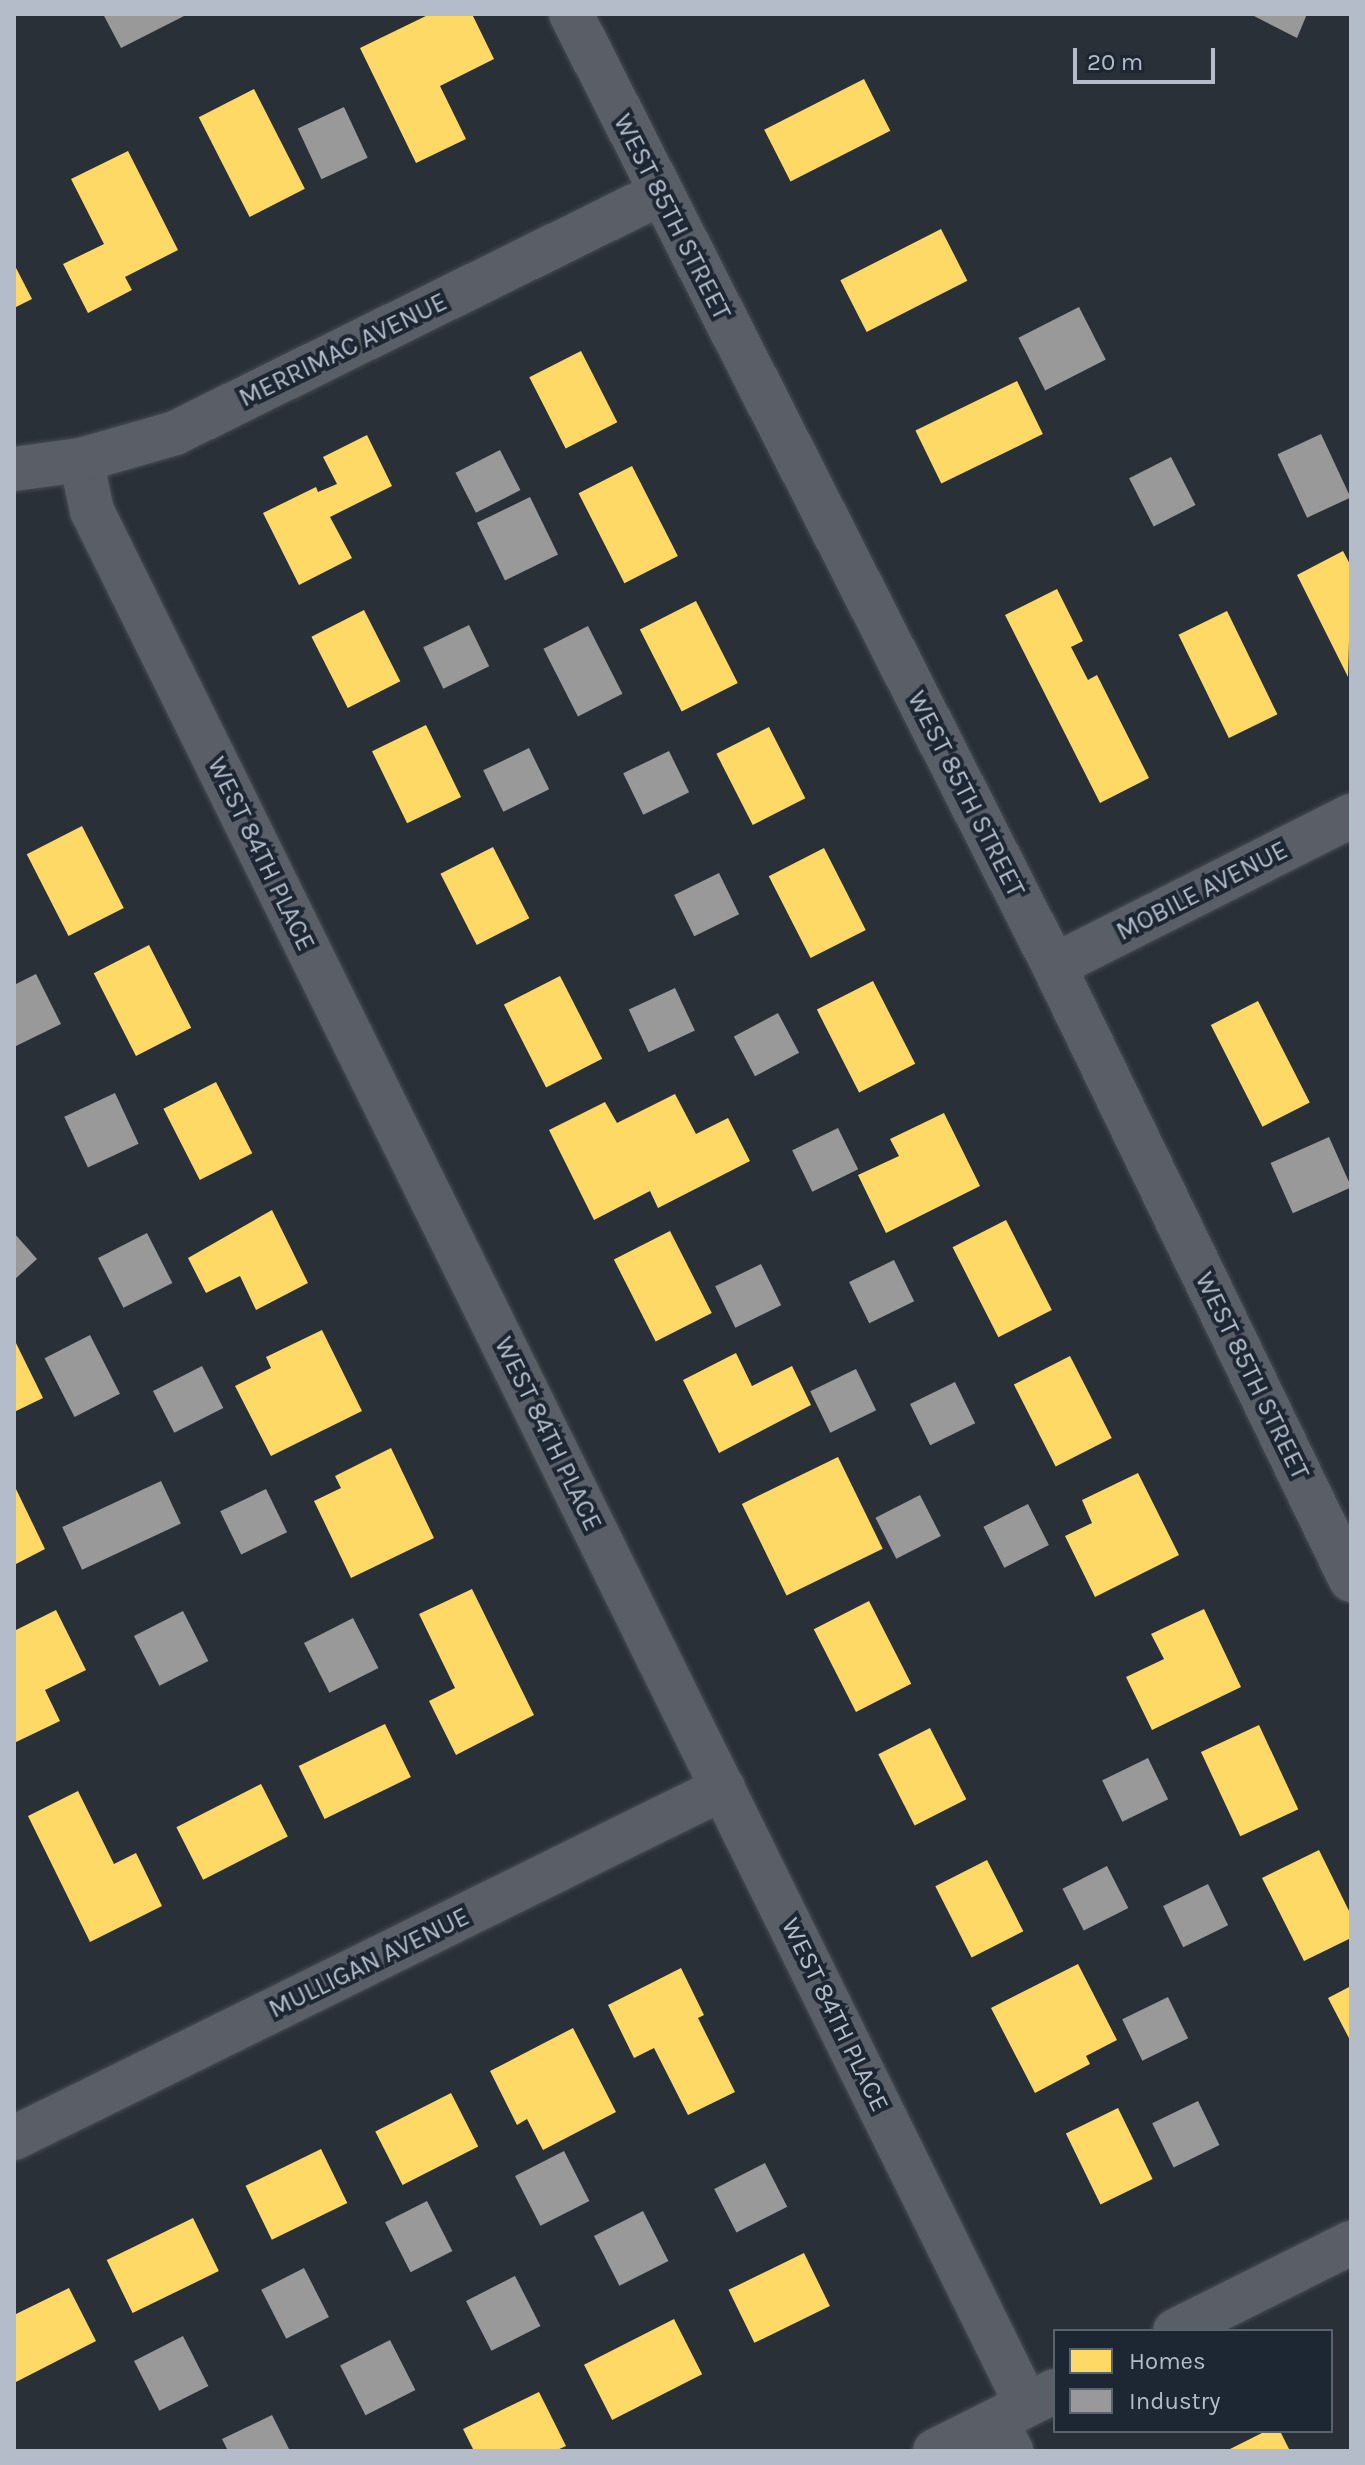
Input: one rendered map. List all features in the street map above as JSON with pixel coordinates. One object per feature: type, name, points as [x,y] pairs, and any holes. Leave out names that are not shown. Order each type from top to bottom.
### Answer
[{"type":"street","name":"WEST 85TH STREET","points":[[571,14],[659,194],[1054,966],[1351,1580]]},
{"type":"street","name":"MERRIMAC AVENUE","points":[[14,469],[81,460],[175,433],[659,194]]},
{"type":"street","name":"WEST 84TH PLACE","points":[[81,460],[92,511],[723,1788],[1022,2417]]},
{"type":"street","name":"MOBILE AVENUE","points":[[1054,966],[1351,816]]},
{"type":"street","name":"MULLIGAN AVENUE","points":[[17,2130],[723,1788]]},
{"type":"street","points":[[1179,2329],[1351,2243]]},
{"type":"street","points":[[935,2451],[1022,2417]]},
{"type":"building: Homes","points":[[430,14],[472,14],[494,59],[440,86],[466,139],[416,163],[360,48]]},
{"type":"building: Homes","points":[[864,79],[890,131],[791,182],[764,130]]},
{"type":"building: Homes","points":[[254,89],[305,189],[250,217],[199,117]]},
{"type":"building: Homes","points":[[128,151],[178,250],[125,277],[132,290],[88,313],[63,264],[104,244],[71,179]]},
{"type":"building: Homes","points":[[941,229],[967,281],[867,332],[840,280]]},
{"type":"building: Homes","points":[[14,264],[32,299],[14,308]]},
{"type":"building: Homes","points":[[581,351],[617,422],[566,449],[529,377]]},
{"type":"building: Homes","points":[[1017,381],[1043,434],[941,484],[915,431]]},
{"type":"building: Homes","points":[[367,435],[392,486],[330,517],[352,558],[299,585],[263,513],[316,487],[318,492],[337,484],[323,457]]},
{"type":"building: Homes","points":[[632,466],[678,556],[624,583],[579,493]]},
{"type":"building: Homes","points":[[1343,551],[1351,566],[1348,677],[1297,575]]},
{"type":"building: Homes","points":[[1057,589],[1083,641],[1071,647],[1088,680],[1097,675],[1149,778],[1100,803],[1005,615]]},
{"type":"building: Homes","points":[[696,601],[738,683],[682,712],[640,630]]},
{"type":"building: Homes","points":[[364,610],[400,681],[348,708],[311,637]]},
{"type":"building: Homes","points":[[1227,611],[1277,714],[1229,738],[1178,635]]},
{"type":"building: Homes","points":[[426,725],[461,797],[407,823],[372,751]]},
{"type":"building: Homes","points":[[769,727],[805,798],[753,825],[716,754]]},
{"type":"building: Homes","points":[[82,826],[124,908],[69,936],[27,854]]},
{"type":"building: Homes","points":[[493,847],[529,918],[477,945],[440,874]]},
{"type":"building: Homes","points":[[824,848],[866,930],[811,958],[769,876]]},
{"type":"building: Homes","points":[[149,945],[191,1028],[136,1056],[94,973]]},
{"type":"building: Homes","points":[[560,976],[602,1059],[546,1087],[504,1005]]},
{"type":"building: Homes","points":[[873,981],[915,1064],[859,1092],[817,1010]]},
{"type":"building: Homes","points":[[1258,1001],[1310,1103],[1263,1127],[1211,1025]]},
{"type":"building: Homes","points":[[216,1082],[252,1153],[200,1180],[163,1109]]},
{"type":"building: Homes","points":[[675,1094],[696,1134],[728,1118],[750,1161],[658,1208],[650,1191],[594,1220],[549,1130],[605,1102],[617,1123]]},
{"type":"building: Homes","points":[[944,1113],[980,1186],[886,1233],[858,1175],[899,1156],[890,1139]]},
{"type":"building: Homes","points":[[272,1210],[308,1283],[256,1310],[240,1276],[206,1293],[188,1258]]},
{"type":"building: Homes","points":[[1006,1220],[1052,1310],[998,1337],[953,1247]]},
{"type":"building: Homes","points":[[670,1231],[712,1313],[656,1342],[614,1260]]},
{"type":"building: Homes","points":[[322,1330],[362,1411],[271,1456],[235,1386],[271,1368],[266,1357]]},
{"type":"building: Homes","points":[[14,1339],[43,1398],[14,1412]]},
{"type":"building: Homes","points":[[736,1353],[752,1386],[792,1366],[811,1405],[719,1453],[683,1380]]},
{"type":"building: Homes","points":[[1070,1356],[1112,1438],[1056,1467],[1014,1385]]},
{"type":"building: Homes","points":[[391,1448],[434,1538],[351,1578],[314,1501],[341,1488],[335,1476]]},
{"type":"building: Homes","points":[[838,1457],[883,1549],[787,1596],[742,1504]]},
{"type":"building: Homes","points":[[1138,1473],[1179,1555],[1095,1597],[1065,1536],[1092,1523],[1082,1500]]},
{"type":"building: Homes","points":[[14,1490],[45,1549],[14,1565]]},
{"type":"building: Homes","points":[[472,1589],[534,1715],[456,1755],[429,1701],[455,1688],[419,1614]]},
{"type":"building: Homes","points":[[869,1601],[911,1684],[856,1712],[814,1629]]},
{"type":"building: Homes","points":[[1204,1609],[1241,1687],[1152,1730],[1126,1677],[1164,1659],[1151,1634]]},
{"type":"building: Homes","points":[[56,1610],[86,1670],[45,1690],[60,1721],[14,1743],[14,1631]]},
{"type":"building: Homes","points":[[385,1724],[411,1777],[325,1819],[299,1766]]},
{"type":"building: Homes","points":[[1259,1725],[1298,1809],[1240,1836],[1201,1752]]},
{"type":"building: Homes","points":[[930,1728],[966,1799],[915,1826],[878,1754]]},
{"type":"building: Homes","points":[[261,1784],[288,1837],[203,1880],[176,1827]]},
{"type":"building: Homes","points":[[78,1791],[114,1864],[136,1853],[162,1906],[90,1942],[28,1816]]},
{"type":"building: Homes","points":[[1319,1850],[1351,1915],[1351,1938],[1304,1961],[1262,1878]]},
{"type":"building: Homes","points":[[987,1860],[1023,1931],[972,1958],[935,1886]]},
{"type":"building: Homes","points":[[1078,1964],[1117,2040],[1086,2056],[1090,2064],[1035,2093],[991,2008]]},
{"type":"building: Homes","points":[[681,1968],[704,2015],[698,2018],[735,2092],[688,2115],[654,2048],[634,2058],[608,2005]]},
{"type":"building: Homes","points":[[1351,1986],[1351,2042],[1328,1998]]},
{"type":"building: Homes","points":[[573,2028],[616,2112],[543,2150],[527,2119],[517,2125],[490,2071]]},
{"type":"building: Homes","points":[[451,2093],[478,2146],[403,2185],[375,2132]]},
{"type":"building: Homes","points":[[1118,2108],[1153,2179],[1101,2204],[1066,2133]]},
{"type":"building: Homes","points":[[321,2149],[347,2203],[272,2240],[246,2186]]},
{"type":"building: Homes","points":[[193,2218],[219,2271],[133,2313],[107,2260]]},
{"type":"building: Homes","points":[[804,2253],[830,2306],[754,2343],[729,2290]]},
{"type":"building: Homes","points":[[69,2288],[96,2341],[14,2383],[14,2315]]},
{"type":"building: Homes","points":[[674,2319],[702,2374],[612,2420],[584,2365]]},
{"type":"building: Homes","points":[[539,2392],[566,2446],[555,2451],[474,2451],[463,2429]]},
{"type":"building: Homes","points":[[1262,2433],[1281,2433],[1290,2451],[1226,2451]]},
{"type":"building: Industry","points":[[103,14],[188,14],[121,48]]},
{"type":"building: Industry","points":[[1250,14],[1307,14],[1297,38]]},
{"type":"building: Industry","points":[[344,107],[368,158],[321,179],[298,129]]},
{"type":"building: Industry","points":[[1079,307],[1106,360],[1045,390],[1018,338]]},
{"type":"building: Industry","points":[[1321,434],[1351,497],[1307,518],[1277,454]]},
{"type":"building: Industry","points":[[500,450],[520,490],[476,513],[455,473]]},
{"type":"building: Industry","points":[[1171,457],[1196,505],[1154,526],[1129,478]]},
{"type":"building: Industry","points":[[530,497],[558,555],[505,580],[477,523]]},
{"type":"building: Industry","points":[[469,625],[489,666],[443,689],[423,647]]},
{"type":"building: Industry","points":[[588,626],[623,694],[578,716],[543,649]]},
{"type":"building: Industry","points":[[529,748],[549,789],[503,812],[483,770]]},
{"type":"building: Industry","points":[[669,751],[689,792],[643,815],[623,773]]},
{"type":"building: Industry","points":[[719,873],[739,914],[694,936],[674,895]]},
{"type":"building: Industry","points":[[36,974],[61,1024],[14,1047],[14,985]]},
{"type":"building: Industry","points":[[675,988],[695,1031],[649,1052],[629,1010]]},
{"type":"building: Industry","points":[[778,1013],[799,1053],[755,1076],[734,1036]]},
{"type":"building: Industry","points":[[115,1093],[139,1144],[88,1167],[64,1117]]},
{"type":"building: Industry","points":[[838,1128],[858,1169],[812,1192],[792,1150]]},
{"type":"building: Industry","points":[[1329,1137],[1351,1187],[1293,1213],[1271,1163]]},
{"type":"building: Industry","points":[[14,1233],[37,1259],[14,1280]]},
{"type":"building: Industry","points":[[147,1233],[172,1283],[123,1308],[98,1258]]},
{"type":"building: Industry","points":[[894,1260],[914,1301],[869,1323],[849,1282]]},
{"type":"building: Industry","points":[[761,1264],[781,1305],[735,1328],[715,1286]]},
{"type":"building: Industry","points":[[90,1335],[120,1394],[75,1417],[45,1358]]},
{"type":"building: Industry","points":[[202,1366],[223,1408],[174,1433],[153,1391]]},
{"type":"building: Industry","points":[[856,1369],[876,1410],[830,1433],[810,1391]]},
{"type":"building: Industry","points":[[955,1382],[975,1423],[930,1445],[910,1404]]},
{"type":"building: Industry","points":[[161,1481],[181,1524],[82,1570],[62,1527]]},
{"type":"building: Industry","points":[[266,1489],[287,1532],[241,1554],[220,1511]]},
{"type":"building: Industry","points":[[920,1495],[941,1536],[896,1559],[875,1518]]},
{"type":"building: Industry","points":[[1028,1504],[1049,1545],[1004,1568],[983,1527]]},
{"type":"building: Industry","points":[[183,1611],[208,1661],[159,1686],[134,1636]]},
{"type":"building: Industry","points":[[353,1618],[378,1668],[329,1693],[304,1643]]},
{"type":"building: Industry","points":[[1148,1758],[1168,1799],[1122,1822],[1102,1780]]},
{"type":"building: Industry","points":[[1107,1866],[1128,1908],[1084,1931],[1062,1889]]},
{"type":"building: Industry","points":[[1208,1884],[1228,1925],[1183,1947],[1163,1906]]},
{"type":"building: Industry","points":[[1168,1997],[1188,2038],[1142,2061],[1122,2019]]},
{"type":"building: Industry","points":[[1198,2101],[1219,2145],[1174,2167],[1152,2123]]},
{"type":"building: Industry","points":[[564,2151],[589,2201],[540,2226],[515,2176]]},
{"type":"building: Industry","points":[[765,2163],[787,2207],[736,2233],[714,2189]]},
{"type":"building: Industry","points":[[427,2201],[452,2251],[411,2272],[385,2222]]},
{"type":"building: Industry","points":[[643,2211],[668,2261],[619,2286],[594,2236]]},
{"type":"building: Industry","points":[[304,2268],[329,2317],[286,2339],[261,2290]]},
{"type":"building: Industry","points":[[515,2276],[540,2326],[491,2351],[466,2301]]},
{"type":"building: Industry","points":[[183,2336],[208,2386],[159,2411],[134,2361]]},
{"type":"building: Industry","points":[[390,2340],[415,2390],[366,2415],[340,2365]]},
{"type":"building: Industry","points":[[272,2415],[290,2451],[228,2451],[222,2439]]}]
